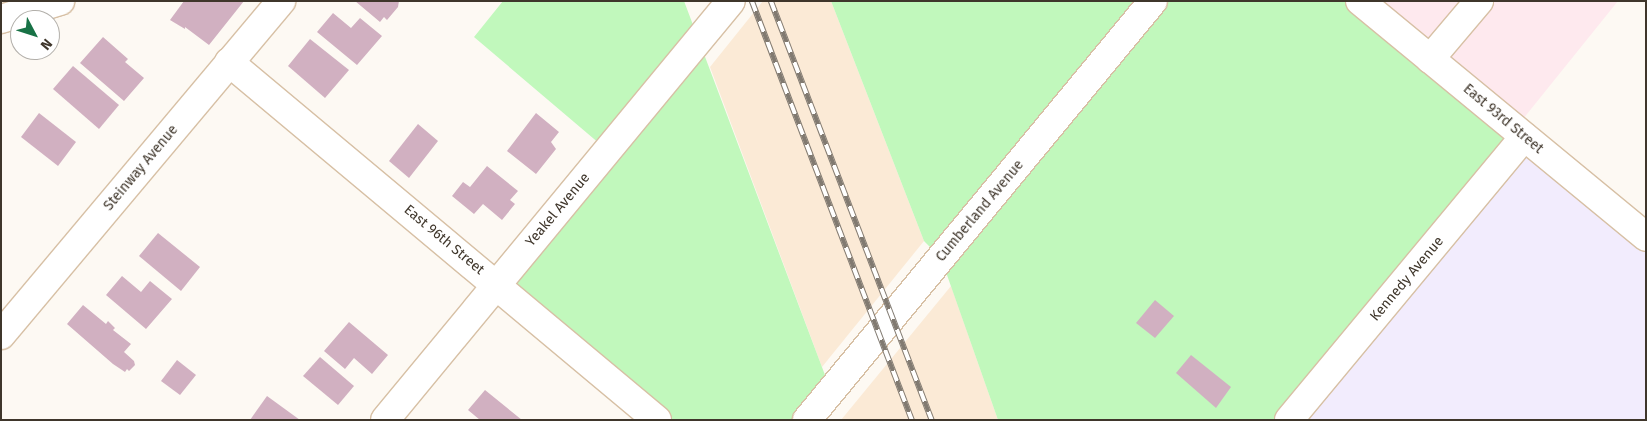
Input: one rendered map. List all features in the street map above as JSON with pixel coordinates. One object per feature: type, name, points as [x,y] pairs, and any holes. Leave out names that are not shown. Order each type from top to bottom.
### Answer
[{"type":"street","points":[[1,19],[60,1]]},
{"type":"street","name":"Steinway Avenue","points":[[1,335],[281,1]]},
{"type":"street","name":"Yeakel Avenue","points":[[385,420],[731,1]]},
{"type":"street","name":"Cumberland Avenue","points":[[807,420],[1153,1]]},
{"type":"street","name":"East 93rd Street","points":[[1360,1],[1646,237]]},
{"type":"street","points":[[1430,59],[1479,1]]},
{"type":"street","name":"East 96th Street","points":[[229,62],[497,284],[657,420]]},
{"type":"street","name":"Kennedy Avenue","points":[[1289,420],[1524,138]]},
{"type":"shaded area","points":[[763,1],[831,1],[924,241],[822,367],[710,67]]},
{"type":"shaded area","points":[[1360,1],[1618,1],[1515,129]]},
{"type":"shaded area","points":[[1524,137],[1646,237],[1646,420],[1289,420]]},
{"type":"shaded area","points":[[951,286],[998,420],[841,420]]},
{"type":"green space","points":[[503,1],[684,1],[831,391],[807,420],[657,420],[497,284],[607,150],[474,37]]},
{"type":"green space","points":[[831,1],[1360,1],[1524,137],[1289,420],[998,420],[941,258],[924,241]]},
{"type":"building","points":[[184,1],[244,1],[209,45],[185,27],[185,29],[170,20]]},
{"type":"building","points":[[355,1],[399,1],[398,7],[387,20],[384,17],[380,22]]},
{"type":"building","points":[[333,13],[351,28],[360,18],[382,36],[357,65],[317,32]]},
{"type":"building","points":[[103,37],[128,59],[125,62],[144,78],[124,101],[80,63]]},
{"type":"building","points":[[310,39],[349,70],[325,98],[288,66]]},
{"type":"building","points":[[73,66],[119,105],[99,129],[53,89]]},
{"type":"building","points":[[39,113],[76,142],[58,166],[21,137]]},
{"type":"building","points":[[536,113],[559,132],[551,142],[556,149],[536,174],[507,151]]},
{"type":"building","points":[[418,124],[438,141],[409,178],[389,161]]},
{"type":"building","points":[[487,166],[518,191],[510,200],[515,204],[502,220],[483,204],[474,214],[452,196],[463,182],[470,187]]},
{"type":"building","points":[[158,233],[200,267],[181,291],[139,256]]},
{"type":"building","points":[[122,276],[141,292],[150,281],[172,299],[146,329],[106,295]]},
{"type":"building","points":[[1155,300],[1174,316],[1155,338],[1136,323]]},
{"type":"building","points":[[83,305],[106,324],[108,321],[115,328],[113,330],[131,344],[124,352],[134,361],[135,365],[129,371],[127,369],[125,372],[113,364],[67,324]]},
{"type":"building","points":[[349,322],[388,355],[372,374],[354,358],[345,369],[324,351]]},
{"type":"building","points":[[1191,355],[1231,387],[1216,408],[1176,373]]},
{"type":"building","points":[[320,357],[354,386],[338,405],[303,376]]},
{"type":"building","points":[[177,360],[196,375],[180,395],[161,381]]},
{"type":"building","points":[[485,390],[522,420],[480,420],[468,410]]},
{"type":"building","points":[[267,396],[300,420],[250,420]]},
{"type":"railway","points":[[752,1],[912,420]]},
{"type":"railway","points":[[771,1],[932,420]]}]
